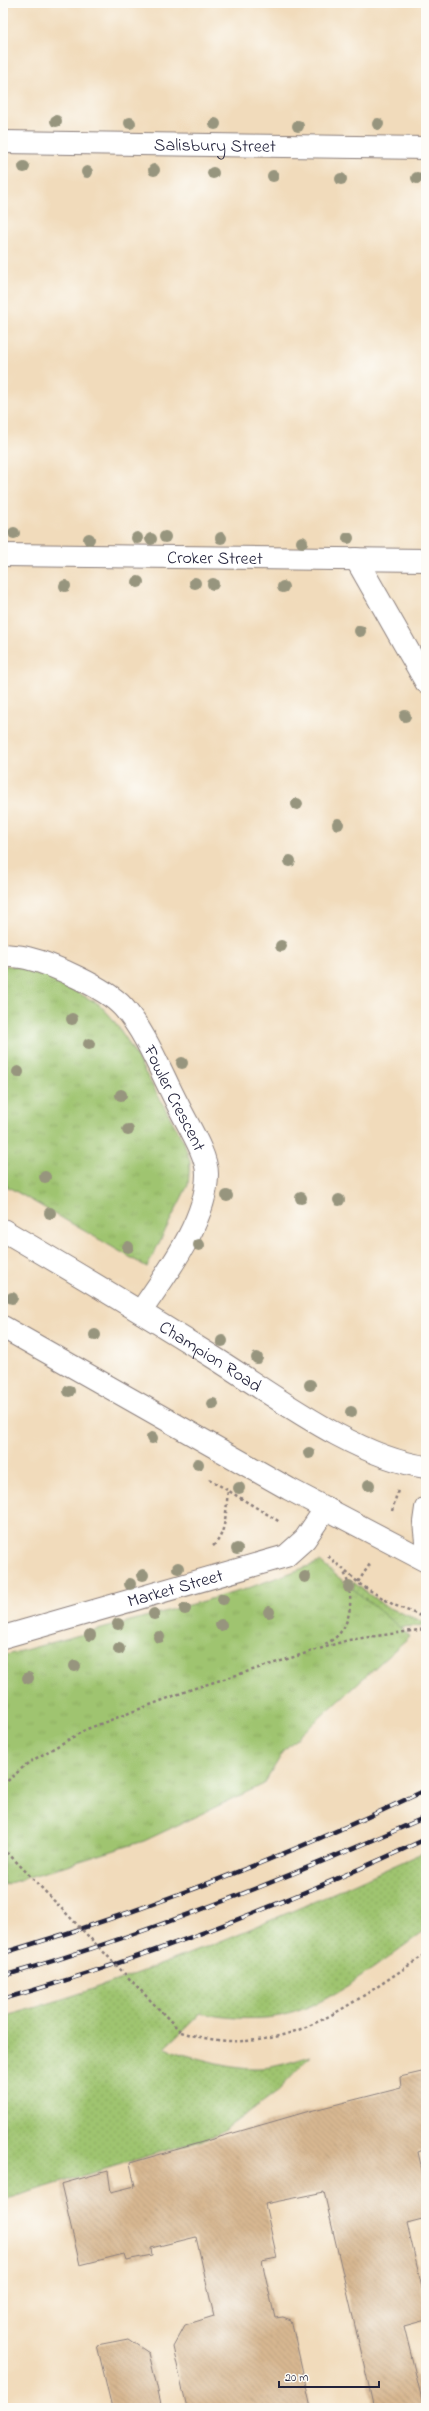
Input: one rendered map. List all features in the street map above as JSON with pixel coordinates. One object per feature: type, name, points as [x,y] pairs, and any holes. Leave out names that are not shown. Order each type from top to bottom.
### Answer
[{"type":"street","name":"Salisbury Street","points":[[3,142],[426,148]]},
{"type":"street","name":"Croker Street","points":[[3,555],[426,560]]},
{"type":"street","points":[[356,559],[426,682]]},
{"type":"street","name":"Fowler Crescent","points":[[3,955],[26,957],[54,967],[98,989],[123,1006],[139,1029],[200,1148],[207,1173],[204,1198],[182,1252],[141,1312]]},
{"type":"street","name":"Champion Road","points":[[3,1230],[141,1312],[340,1436],[360,1447],[416,1465]]},
{"type":"street","points":[[3,1326],[289,1489],[426,1561]]},
{"type":"street","name":"Market Street","points":[[3,1637],[280,1559],[293,1553],[305,1539],[326,1508]]},
{"type":"street","points":[[426,1508],[424,1522],[426,1541]]},
{"type":"path","points":[[358,1582],[385,1540],[416,1465]]},
{"type":"path","points":[[209,1548],[216,1542],[226,1516],[228,1490]]},
{"type":"path","points":[[305,1539],[336,1561],[343,1570],[358,1582],[394,1605],[426,1618]]},
{"type":"path","points":[[316,1648],[338,1636],[348,1616],[350,1593],[343,1570]]},
{"type":"path","points":[[3,1785],[28,1763],[87,1730],[192,1689],[316,1648],[384,1633],[426,1629]]},
{"type":"path","points":[[3,1848],[181,2032],[204,2038],[244,2042],[292,2033],[339,2011],[426,1954]]},
{"type":"green space","points":[[3,965],[33,969],[99,1004],[112,1018],[127,1040],[184,1142],[190,1162],[188,1185],[147,1267],[3,1184]]},
{"type":"green space","points":[[320,1562],[410,1636],[285,1749],[264,1784],[144,1841],[3,1885],[3,1656],[243,1590]]},
{"type":"green space","points":[[353,1582],[386,1607],[426,1623],[426,1625],[381,1629],[354,1597]]},
{"type":"green space","points":[[426,1851],[426,1930],[346,1987],[312,2006],[284,2015],[260,2018],[224,2017],[201,2013],[165,2048],[209,2061],[233,2066],[254,2068],[276,2066],[311,2056],[278,2091],[217,2135],[3,2200],[3,2017],[111,1983],[165,1963],[323,1898]]},
{"type":"building","points":[[426,2071],[426,2149],[418,2152],[426,2188],[426,2218],[407,2223],[426,2305],[426,2320],[404,2326],[424,2408],[374,2408],[324,2192],[265,2204],[277,2258],[262,2261],[275,2318],[283,2317],[291,2320],[311,2408],[187,2408],[173,2347],[185,2325],[214,2316],[196,2237],[151,2248],[152,2255],[126,2260],[124,2254],[80,2265],[61,2184],[108,2171],[111,2192],[135,2186],[130,2163],[306,2112],[401,2088],[400,2077]]},
{"type":"building","points":[[128,2339],[149,2353],[162,2408],[112,2408],[97,2345]]},
{"type":"railway","points":[[3,1953],[111,1919],[218,1880],[323,1837],[426,1790]]},
{"type":"railway","points":[[3,1976],[111,1942],[217,1904],[322,1862],[426,1817]]},
{"type":"railway","points":[[3,1999],[111,1966],[218,1927],[322,1885],[426,1839]]}]
